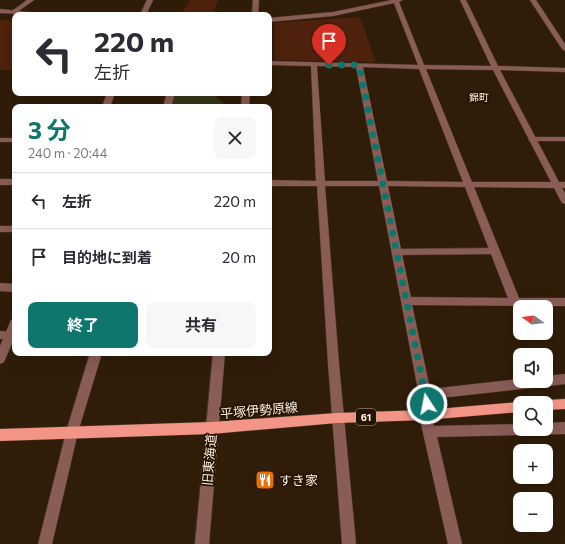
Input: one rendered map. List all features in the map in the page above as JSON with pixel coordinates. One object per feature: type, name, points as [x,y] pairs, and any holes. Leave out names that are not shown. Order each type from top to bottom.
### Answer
[{"type":"main road","points":[[553,405],[565,404]]},
{"type":"main road","name":"平塚伊勢原線","points":[[0,434],[211,428],[337,418],[427,414],[513,408]]},
{"type":"street","points":[[0,11],[14,12],[31,0]]},
{"type":"street","points":[[144,12],[150,0]]},
{"type":"street","points":[[255,12],[256,0]]},
{"type":"street","points":[[463,0],[495,68],[532,139],[561,185],[565,201]]},
{"type":"street","points":[[533,0],[565,49]]},
{"type":"street","points":[[272,20],[333,14],[370,3],[398,1],[422,67],[514,300]]},
{"type":"street","points":[[272,63],[565,70]]},
{"type":"street","points":[[314,64],[320,184],[337,418],[349,544]]},
{"type":"street","points":[[359,65],[425,394],[429,432],[454,544]]},
{"type":"street","points":[[532,139],[565,139]]},
{"type":"street","points":[[0,140],[12,140]]},
{"type":"street","points":[[0,182],[12,182]]},
{"type":"street","points":[[272,183],[561,185]]},
{"type":"street","points":[[0,229],[12,229]]},
{"type":"street","points":[[396,252],[495,250]]},
{"type":"street","points":[[0,287],[12,288]]},
{"type":"street","points":[[407,301],[513,302]]},
{"type":"street","points":[[553,302],[565,302]]},
{"type":"street","points":[[0,359],[5,335],[12,327]]},
{"type":"street","points":[[45,544],[72,432],[95,356]]},
{"type":"street","name":"旧東海道","points":[[202,544],[211,428],[219,356]]},
{"type":"street","points":[[553,380],[565,379]]},
{"type":"street","points":[[425,394],[513,384]]},
{"type":"street","points":[[553,429],[565,428]]},
{"type":"street","points":[[429,432],[513,430]]},
{"type":"green space","points":[[174,96],[214,96],[223,102],[223,104],[172,104]]},
{"type":"building","points":[[190,0],[219,0],[213,12],[182,12]]},
{"type":"building","points":[[360,17],[376,62],[275,60],[274,23]]},
{"type":"building","points":[[0,20],[12,20],[12,70],[0,70]]},
{"type":"place","name":"すき家","points":[[265,480]]},
{"type":"district","name":"錦町","points":[[479,97]]},
{"type":"route","points":[[329,65],[359,65],[427,404]]}]
